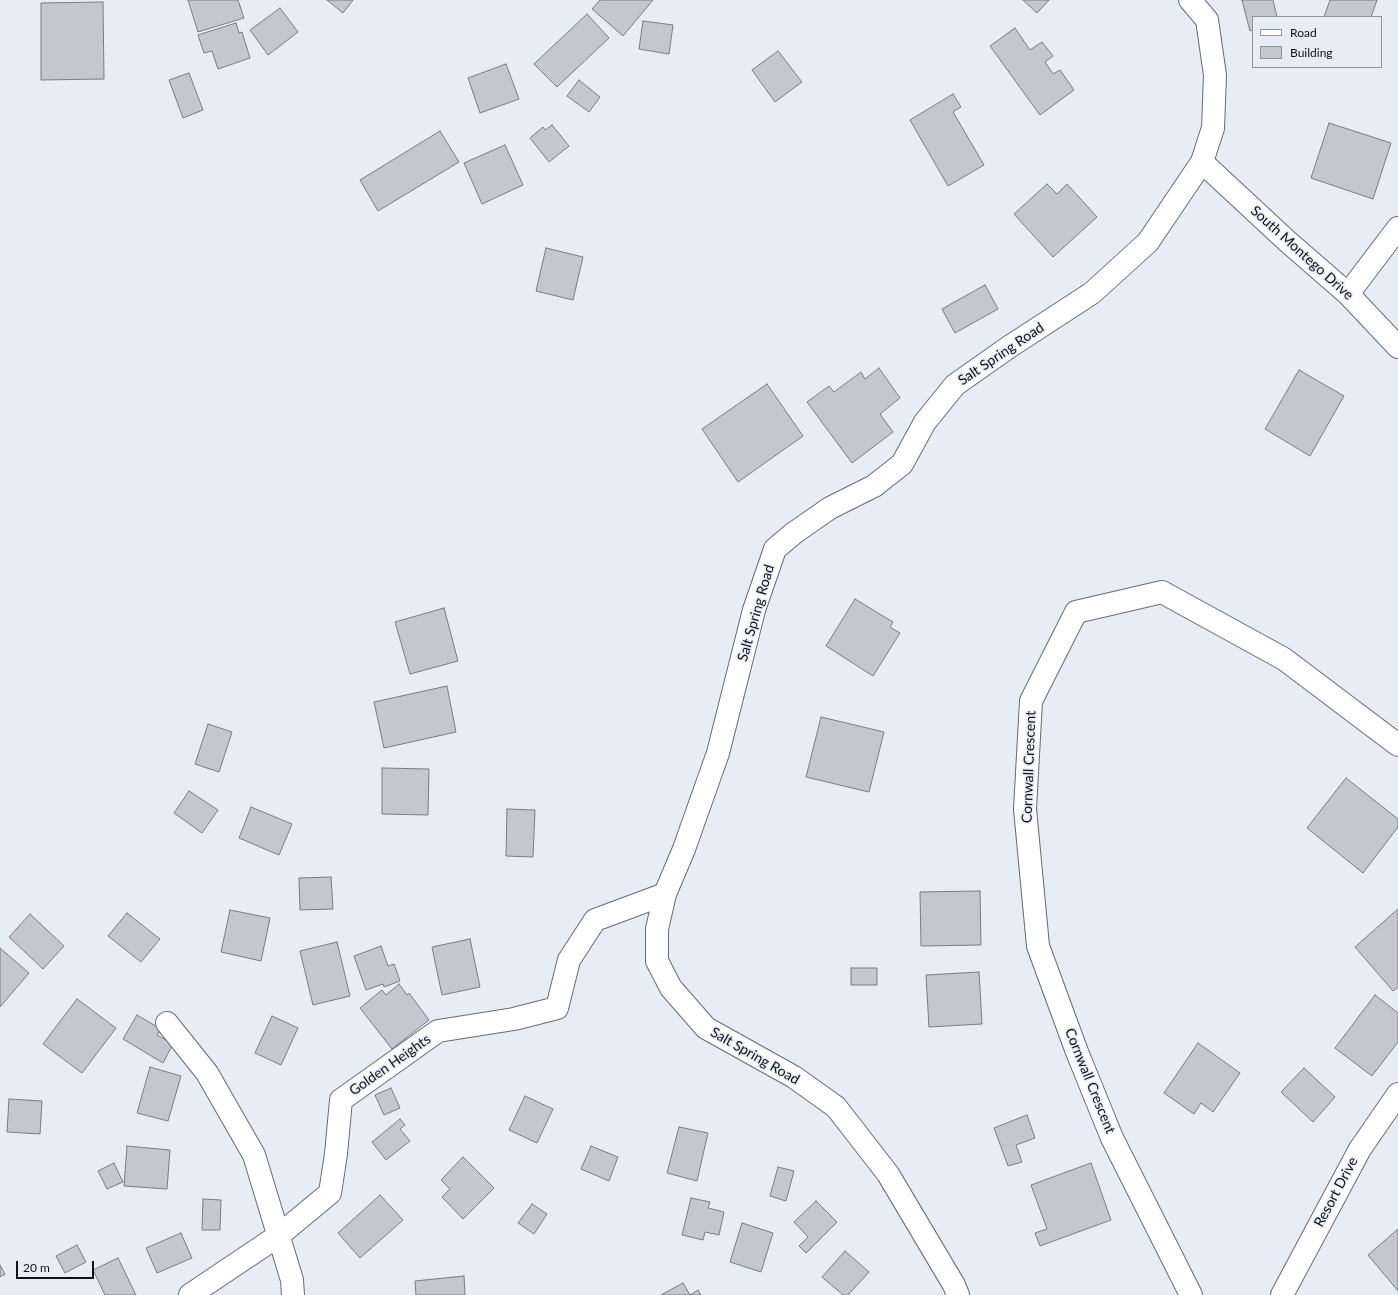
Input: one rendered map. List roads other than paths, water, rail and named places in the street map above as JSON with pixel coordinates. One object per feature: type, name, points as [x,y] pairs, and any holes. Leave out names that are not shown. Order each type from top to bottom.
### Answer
[{"type":"street","name":"Salt Spring Road","points":[[958,1295],[954,1285],[888,1174],[836,1107],[794,1077],[706,1028],[671,988],[657,961],[657,929],[665,894],[684,849],[718,753],[754,610],[774,549],[830,508],[874,486],[902,464],[925,422],[955,385],[1009,347],[1092,293],[1148,242],[1202,162],[1214,128],[1215,75],[1206,20],[1190,0]]},
{"type":"street","name":"South Montego Drive","points":[[1202,162],[1287,241],[1348,294],[1398,348]]},
{"type":"street","points":[[1348,294],[1398,228]]},
{"type":"street","name":"Cornwall Crescent","points":[[1191,1295],[1112,1138],[1077,1052],[1038,946],[1025,810],[1031,701],[1076,612],[1162,592],[1284,659],[1398,745]]},
{"type":"street","name":"Golden Heights","points":[[190,1295],[278,1236],[330,1193],[336,1154],[341,1100],[438,1032],[514,1019],[557,1008],[569,960],[595,920],[665,894]]},
{"type":"street","points":[[167,1023],[207,1073],[254,1154],[292,1280],[293,1295]]},
{"type":"street","name":"Resort Drive","points":[[1282,1295],[1360,1149],[1398,1094]]}]
